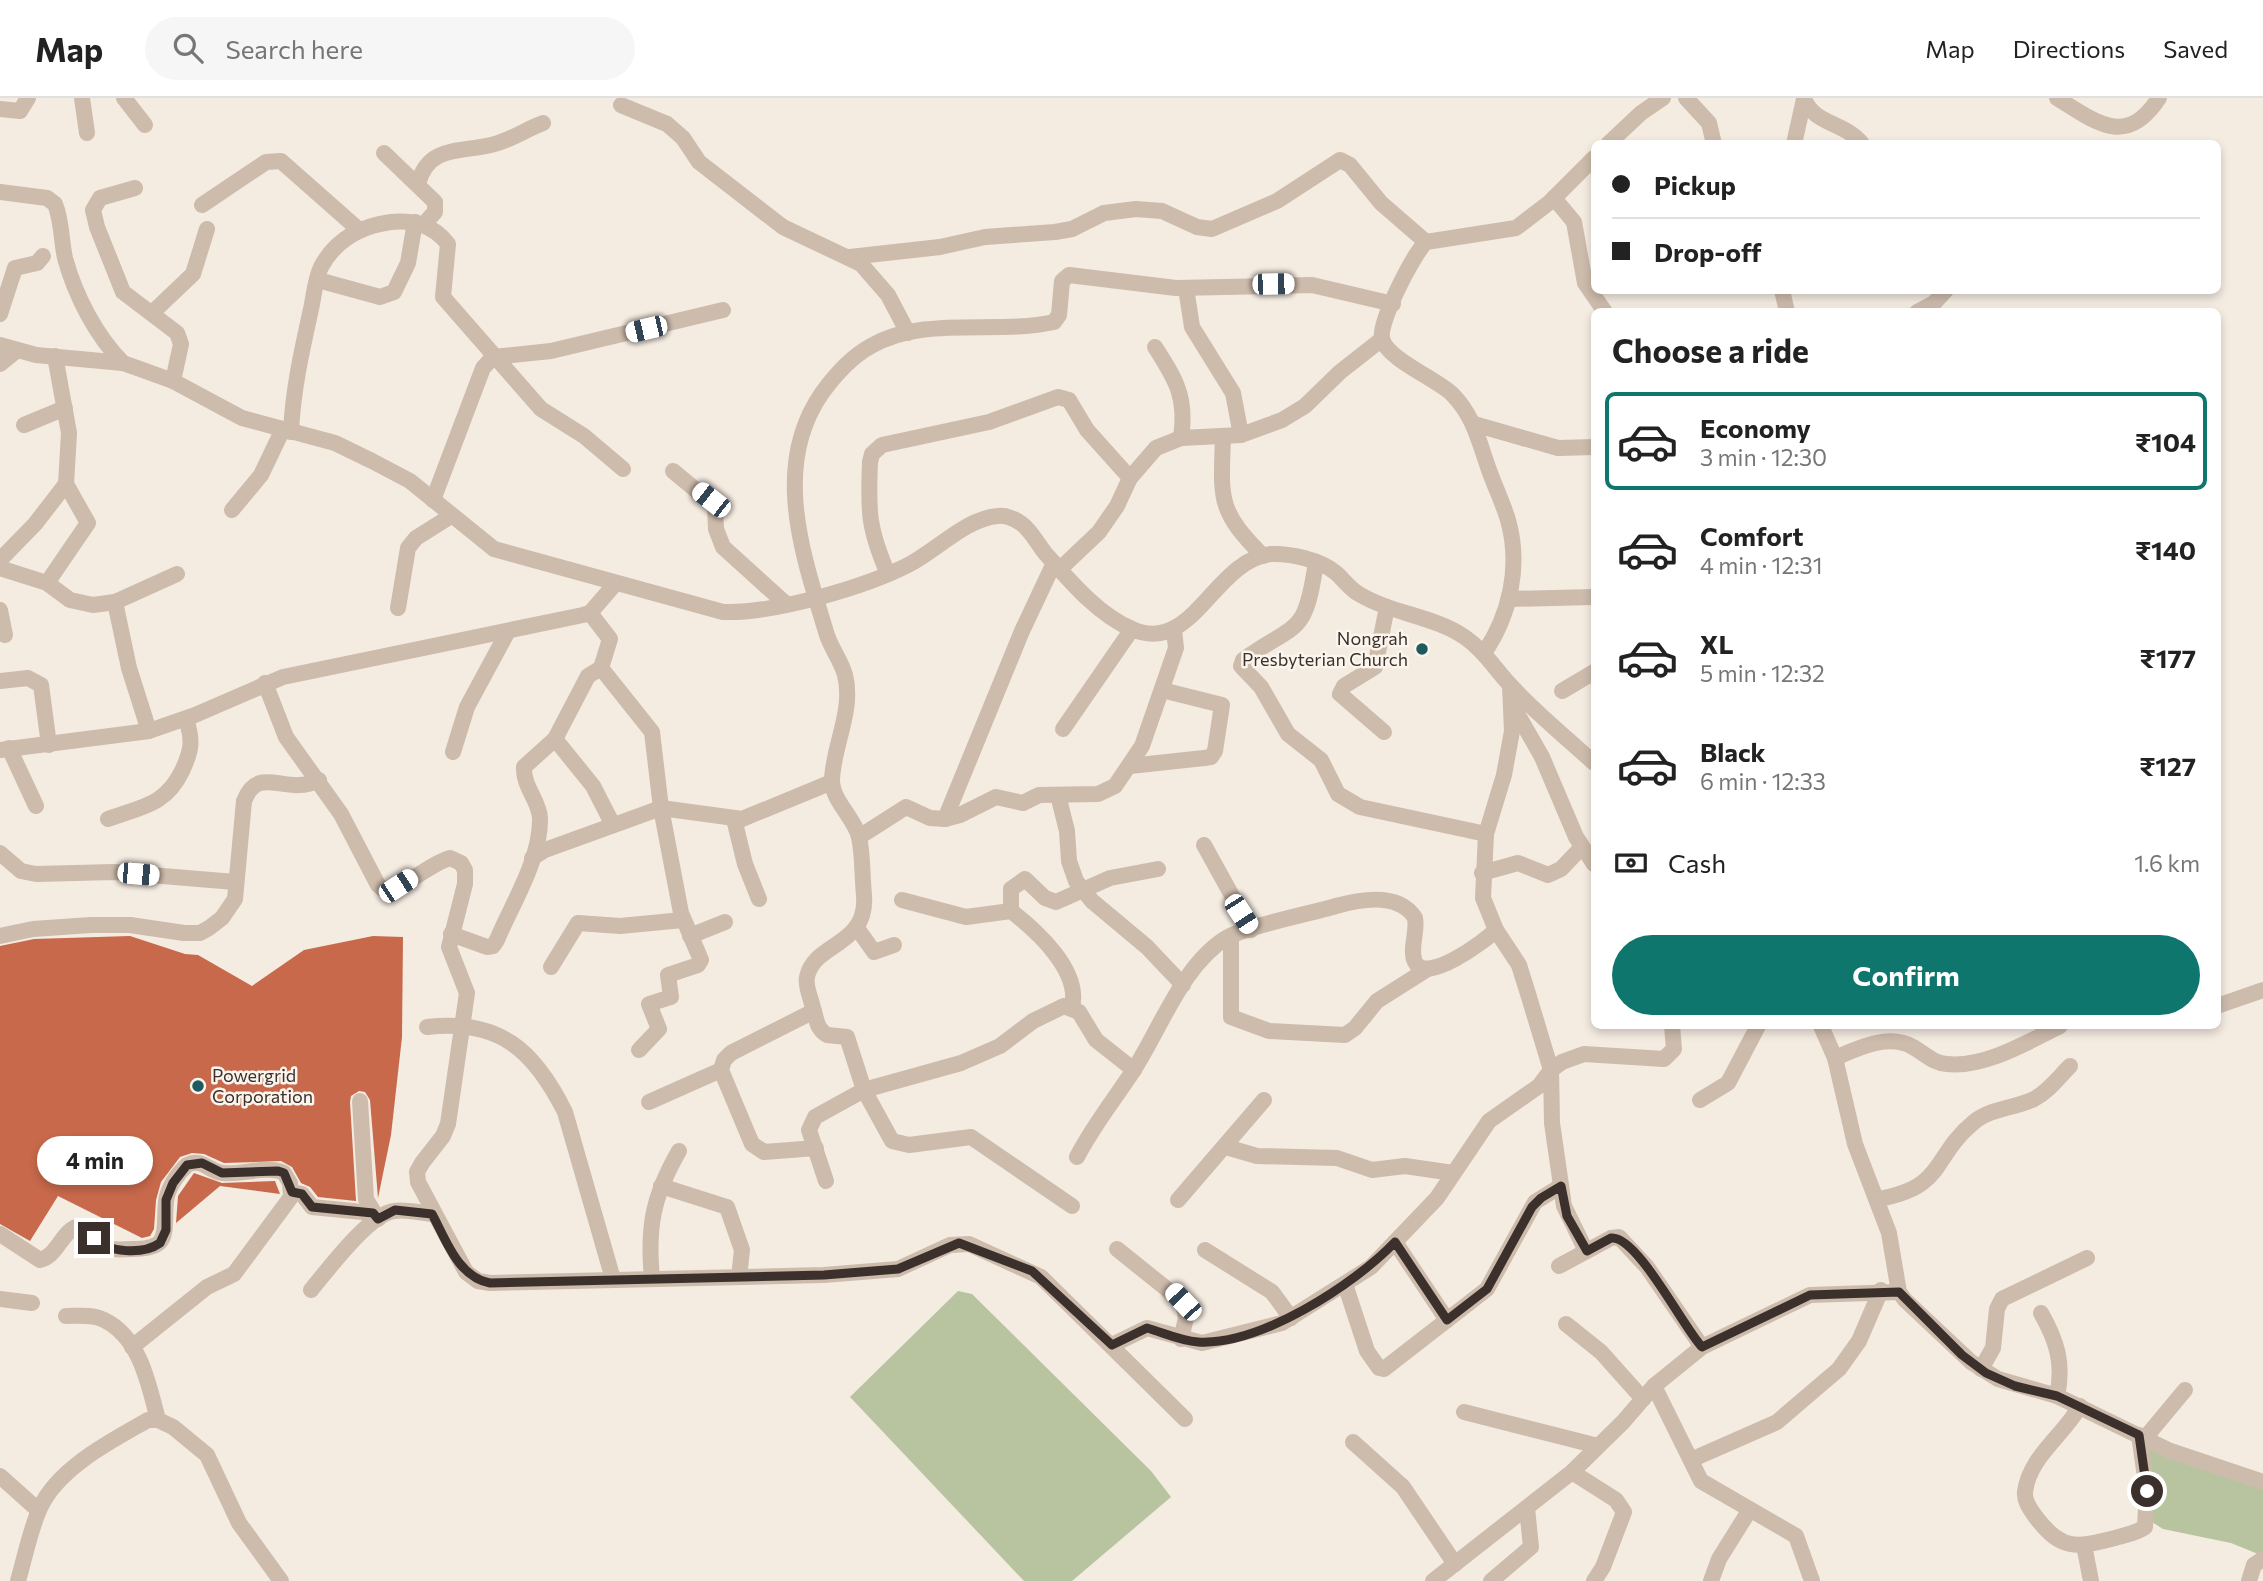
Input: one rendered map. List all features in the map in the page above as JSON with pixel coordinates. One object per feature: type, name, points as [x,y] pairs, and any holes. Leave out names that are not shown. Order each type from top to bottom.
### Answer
[{"type":"street","points":[[0,109],[20,111],[28,98]]},
{"type":"street","points":[[82,98],[87,133]]},
{"type":"street","points":[[124,98],[145,125]]},
{"type":"street","points":[[1612,140],[1641,113],[1663,98]]},
{"type":"street","points":[[1686,98],[1709,124],[1713,140]]},
{"type":"street","points":[[2057,98],[2104,124],[2123,127],[2133,127],[2143,119],[2159,98]]},
{"type":"street","points":[[1795,140],[1804,99]]},
{"type":"street","points":[[1804,99],[1811,112],[1858,140]]},
{"type":"street","points":[[621,105],[667,124],[683,138],[699,162],[783,227],[850,257],[879,283],[908,333]]},
{"type":"street","points":[[418,184],[425,166],[435,156],[492,145],[543,123]]},
{"type":"street","points":[[318,280],[380,297],[394,292],[408,263],[419,223],[437,205],[384,153]]},
{"type":"street","points":[[850,257],[940,247],[985,237],[1055,232],[1072,229],[1104,213],[1136,209],[1162,211],[1197,227],[1212,229],[1277,201],[1340,160],[1350,165],[1381,203],[1426,242]]},
{"type":"street","points":[[202,205],[266,162],[281,161],[358,229]]},
{"type":"street","points":[[945,819],[1017,640],[1057,566],[1099,532],[1117,506],[1130,478],[1156,448],[1181,438],[1241,435],[1296,412],[1382,339],[1410,262],[1426,242],[1516,228],[1591,167]]},
{"type":"street","points":[[135,188],[100,198],[93,210],[97,228],[123,292],[177,333],[181,344],[173,381]]},
{"type":"street","points":[[0,192],[47,198],[55,204],[65,256],[77,290],[105,343],[123,363]]},
{"type":"street","points":[[1554,198],[1574,222],[1585,283],[1591,292]]},
{"type":"street","points":[[232,510],[268,463],[287,431],[293,389],[320,269],[332,252],[358,229],[385,223],[419,223],[448,244],[443,297],[541,409],[584,436],[623,469]]},
{"type":"street","points":[[152,313],[193,274],[207,229]]},
{"type":"street","points":[[0,314],[15,268],[37,263],[43,256]]},
{"type":"street","points":[[1072,1206],[971,1137],[909,1145],[892,1141],[864,1090],[847,1037],[823,1032],[816,1023],[806,985],[807,975],[812,965],[857,928],[864,904],[859,837],[832,782],[846,683],[826,634],[818,596],[804,558],[796,514],[796,452],[802,429],[813,406],[845,365],[872,345],[908,333],[1054,322],[1059,315],[1062,281],[1069,275],[1186,288],[1289,284],[1332,288],[1393,304]]},
{"type":"street","points":[[1186,288],[1192,327],[1233,393],[1241,435]]},
{"type":"street","points":[[1925,308],[1942,294]]},
{"type":"street","points":[[433,500],[483,369],[494,358],[551,351],[723,310]]},
{"type":"street","points":[[1382,339],[1394,354],[1452,394],[1474,425],[1510,530],[1513,554],[1509,599],[1501,628],[1484,653]]},
{"type":"street","points":[[1155,346],[1176,380],[1183,401],[1181,438]]},
{"type":"street","points":[[0,364],[8,348],[123,363],[173,381],[227,412],[352,450],[410,481],[494,550],[723,612],[743,613],[786,604],[888,574],[926,555],[979,522],[999,516],[1020,522],[1057,566],[1093,602],[1132,629],[1161,634],[1174,631],[1227,577],[1263,556],[1273,554],[1316,562],[1334,571],[1357,593],[1387,607],[1456,631],[1484,653],[1510,685],[1591,760]]},
{"type":"street","points":[[47,583],[88,527],[66,484],[69,433],[55,356]]},
{"type":"street","points":[[888,574],[873,539],[869,513],[870,462],[872,454],[882,444],[989,422],[1058,397],[1069,400],[1087,430],[1130,478]]},
{"type":"street","points":[[24,425],[65,408]]},
{"type":"street","points":[[1474,425],[1558,448],[1591,447]]},
{"type":"street","points":[[1223,436],[1225,508],[1241,534],[1263,556]]},
{"type":"street","points":[[673,471],[715,506],[718,538],[730,556],[786,604]]},
{"type":"street","points":[[0,560],[35,524],[66,484]]},
{"type":"street","points":[[398,608],[408,548],[416,538],[451,516]]},
{"type":"street","points":[[1316,562],[1305,615],[1294,629],[1243,660],[1241,666],[1245,673],[1261,687],[1288,734],[1321,760],[1332,785],[1345,801],[1360,807],[1486,834]]},
{"type":"street","points":[[0,568],[47,583],[82,604],[115,602],[177,574]]},
{"type":"street","points":[[36,806],[4,749],[149,731],[186,719],[265,683],[297,674],[507,633],[590,612],[615,584]]},
{"type":"street","points":[[1509,599],[1591,597]]},
{"type":"street","points":[[115,602],[129,668],[149,731]]},
{"type":"street","points":[[1384,732],[1340,694],[1344,686],[1375,667],[1387,607]]},
{"type":"street","points":[[0,610],[5,635]]},
{"type":"street","points":[[451,934],[493,946],[532,858],[540,817],[527,787],[524,767],[555,739],[588,676],[601,668],[610,639],[590,612]]},
{"type":"street","points":[[1063,729],[1132,629]]},
{"type":"street","points":[[859,837],[906,807],[930,818],[945,819],[960,815],[996,797],[1018,804],[1039,795],[1104,793],[1115,786],[1142,746],[1176,648],[1174,631]]},
{"type":"street","points":[[453,752],[467,707],[507,633]]},
{"type":"street","points":[[601,668],[652,732],[662,808],[686,928],[700,963],[668,975],[671,997],[649,1004],[659,1029],[639,1050]]},
{"type":"street","points":[[1562,691],[1591,674]]},
{"type":"street","points":[[0,681],[28,678],[41,685],[49,745]]},
{"type":"street","points":[[265,683],[286,737],[319,780],[383,888],[394,888],[450,858],[461,863],[466,870],[466,884],[451,934],[451,957],[467,993],[448,1124],[417,1172],[418,1182],[432,1214],[466,1272],[478,1281],[490,1283],[824,1275],[898,1269],[950,1245],[969,1244],[1032,1271],[1112,1345],[1185,1419]]},
{"type":"street","points":[[1510,685],[1513,705],[1509,753],[1486,834],[1482,873],[1486,910],[1519,965],[1550,1070],[1552,1123],[1567,1216],[1587,1251]]},
{"type":"street","points":[[1130,766],[1211,757],[1215,751],[1222,705],[1162,690]]},
{"type":"street","points":[[1513,705],[1542,757],[1582,847],[1591,860]]},
{"type":"street","points":[[108,818],[154,802],[171,792],[192,751],[186,719]]},
{"type":"street","points":[[555,739],[593,786],[613,825]]},
{"type":"street","points":[[0,936],[33,929],[91,925],[130,925],[200,933],[222,918],[235,899],[244,801],[248,790],[254,783],[263,781],[297,788],[319,780]]},
{"type":"street","points":[[532,858],[662,808],[734,819],[766,812],[832,782]]},
{"type":"street","points":[[1058,795],[1071,873],[1083,891],[1147,947],[1183,985]]},
{"type":"street","points":[[734,819],[745,864],[759,899]]},
{"type":"street","points":[[1204,845],[1251,930]]},
{"type":"street","points":[[1482,873],[1518,863],[1548,875],[1562,869],[1582,847]]},
{"type":"street","points":[[0,853],[21,871],[36,874],[114,872],[235,882]]},
{"type":"street","points":[[1072,1007],[1074,990],[1057,958],[1011,911],[1012,889],[1025,879],[1050,901],[1083,891],[1120,875],[1158,869]]},
{"type":"street","points":[[1077,1157],[1090,1131],[1134,1070],[1183,985],[1206,955],[1231,936],[1362,899],[1387,901],[1400,905],[1415,918],[1414,960],[1419,967],[1426,970]]},
{"type":"street","points":[[902,900],[966,917],[1011,911]]},
{"type":"street","points":[[551,967],[578,923],[686,928],[725,922]]},
{"type":"street","points":[[857,928],[874,952],[894,945]]},
{"type":"street","points":[[1231,936],[1231,1017],[1269,1031],[1345,1035],[1377,1001],[1426,970],[1443,965],[1496,930]]},
{"type":"street","points":[[2221,1005],[2263,990]]},
{"type":"street","points":[[826,1181],[810,1123],[864,1090],[961,1063],[1000,1046],[1033,1021],[1064,1006],[1079,1012],[1096,1040],[1134,1070]]},
{"type":"street","points":[[814,1011],[731,1053],[724,1060],[721,1070],[752,1144],[757,1149],[764,1152],[816,1148]]},
{"type":"street","points":[[427,1027],[461,1026],[510,1039],[525,1051],[556,1093],[572,1131],[613,1279]]},
{"type":"street","points":[[1112,1345],[1147,1328],[1181,1339],[1216,1341],[1282,1323],[1291,1318],[1371,1267],[1437,1198],[1489,1121],[1539,1086],[1550,1070],[1562,1062],[1584,1054],[1664,1059],[1674,1049],[1671,1029]]},
{"type":"street","points":[[1700,1100],[1728,1083],[1756,1029]]},
{"type":"street","points":[[1822,1029],[1835,1058],[1855,1144],[1889,1233],[1899,1292],[1981,1370],[2015,1386],[2057,1396],[2168,1450],[2261,1479]]},
{"type":"street","points":[[1835,1058],[1864,1045],[1896,1042],[1913,1047],[1938,1062],[1962,1064],[2007,1050],[2053,1029]]},
{"type":"street","points":[[1878,1199],[1901,1195],[1922,1186],[1974,1121],[2034,1099],[2050,1088],[2070,1066]]},
{"type":"street","points":[[649,1102],[721,1070]]},
{"type":"street","points":[[1178,1200],[1264,1100]]},
{"type":"street","points":[[360,1101],[366,1199],[376,1216]]},
{"type":"street","points":[[1226,1147],[1257,1156],[1337,1158],[1371,1170],[1405,1166],[1453,1173]]},
{"type":"street","points":[[652,1278],[649,1235],[661,1186],[679,1151]]},
{"type":"street","points":[[0,1234],[40,1260],[48,1256],[70,1230],[80,1226],[102,1246],[112,1249],[154,1247],[166,1230],[166,1200],[173,1183],[192,1162],[202,1163],[222,1173],[278,1171],[284,1173],[292,1192]]},
{"type":"street","points":[[661,1186],[727,1207],[742,1250],[739,1277]]},
{"type":"street","points":[[1345,1284],[1367,1351],[1378,1368],[1384,1369],[1394,1364],[1487,1289],[1532,1207],[1561,1186]]},
{"type":"street","points":[[292,1192],[302,1194],[312,1207],[376,1216],[395,1210],[432,1214]]},
{"type":"street","points":[[132,1347],[207,1287],[234,1274],[292,1192]]},
{"type":"street","points":[[311,1290],[376,1216]]},
{"type":"street","points":[[1559,1266],[1611,1238],[1624,1241],[1647,1267],[1702,1347]]},
{"type":"street","points":[[1395,1242],[1447,1320]]},
{"type":"street","points":[[1116,1249],[1183,1302],[1186,1318],[1181,1339]]},
{"type":"street","points":[[1205,1250],[1272,1292],[1291,1318]]},
{"type":"street","points":[[1981,1370],[1995,1341],[1997,1309],[2002,1299],[2087,1258]]},
{"type":"street","points":[[1353,1442],[1403,1487],[1446,1575],[1572,1472],[1648,1392],[1702,1347],[1810,1295],[1881,1290],[1899,1292]]},
{"type":"street","points":[[1693,1460],[1777,1422],[1839,1369],[1859,1340],[1881,1290]]},
{"type":"street","points":[[0,1299],[32,1303]]},
{"type":"street","points":[[2041,1313],[2055,1338],[2060,1359],[2057,1396]]},
{"type":"street","points":[[66,1315],[103,1319],[132,1347],[146,1371],[158,1420]]},
{"type":"street","points":[[1566,1324],[1648,1392],[1693,1460],[1701,1480],[1749,1511],[1796,1536],[1812,1581]]},
{"type":"street","points":[[2080,1406],[2066,1429],[2036,1463],[2025,1497],[2033,1513],[2055,1539],[2069,1545],[2084,1545],[2145,1527],[2147,1491],[2142,1436],[2185,1390]]},
{"type":"street","points":[[1464,1412],[1598,1446]]},
{"type":"street","points":[[18,1581],[38,1510],[51,1490],[84,1456],[148,1420],[158,1420],[173,1427],[207,1455],[239,1523],[281,1581]]},
{"type":"street","points":[[1572,1472],[1616,1500],[1623,1508],[1622,1522],[1602,1576]]},
{"type":"street","points":[[0,1476],[38,1510]]},
{"type":"street","points":[[1491,1581],[1531,1547],[1527,1508]]},
{"type":"street","points":[[1711,1581],[1719,1559],[1749,1511]]},
{"type":"street","points":[[2084,1545],[2091,1581]]},
{"type":"street","points":[[2249,1581],[2254,1565],[2263,1559]]},
{"type":"green space","points":[[958,1291],[972,1294],[1151,1471],[1171,1497],[1072,1581],[1024,1581],[850,1397]]},
{"type":"green space","points":[[2148,1443],[2263,1487],[2263,1556],[2231,1543],[2163,1529],[2152,1522]]},
{"type":"building","name":"Powergrid Corporation","points":[[130,936],[185,954],[198,955],[252,986],[304,950],[373,936],[403,937],[402,1037],[391,1135],[378,1198],[370,1100],[365,1092],[359,1091],[351,1096],[350,1102],[356,1201],[318,1197],[310,1187],[301,1183],[292,1167],[281,1161],[224,1163],[204,1154],[192,1153],[180,1157],[161,1182],[156,1200],[154,1229],[150,1236],[142,1238],[58,1196],[30,1241],[0,1224],[0,946],[34,939]]},
{"type":"building","points":[[194,1173],[222,1183],[275,1181],[280,1194],[220,1186],[176,1223],[178,1196]]},
{"type":"place","name":"Nongrah Presbyterian Church","points":[[1422,649]]},
{"type":"place","name":"Powergrid Corporation","points":[[198,1086]]},
{"type":"route","points":[[94,1238],[102,1246],[112,1249],[141,1249],[160,1243],[166,1230],[166,1200],[173,1183],[183,1168],[197,1162],[222,1173],[272,1170],[284,1173],[292,1192],[300,1192],[312,1207],[373,1213],[378,1219],[395,1210],[432,1214],[466,1272],[478,1281],[490,1283],[824,1275],[898,1269],[959,1243],[969,1244],[1041,1277],[1112,1345],[1139,1329],[1147,1328],[1202,1343],[1282,1323],[1371,1267],[1395,1242],[1447,1320],[1487,1289],[1535,1202],[1561,1186],[1567,1216],[1587,1251],[1611,1238],[1619,1237],[1624,1241],[1647,1267],[1702,1347],[1810,1295],[1881,1290],[1899,1292],[1950,1340],[1962,1355],[1986,1373],[2015,1386],[2057,1396],[2092,1410],[2139,1435],[2147,1491]]}]
